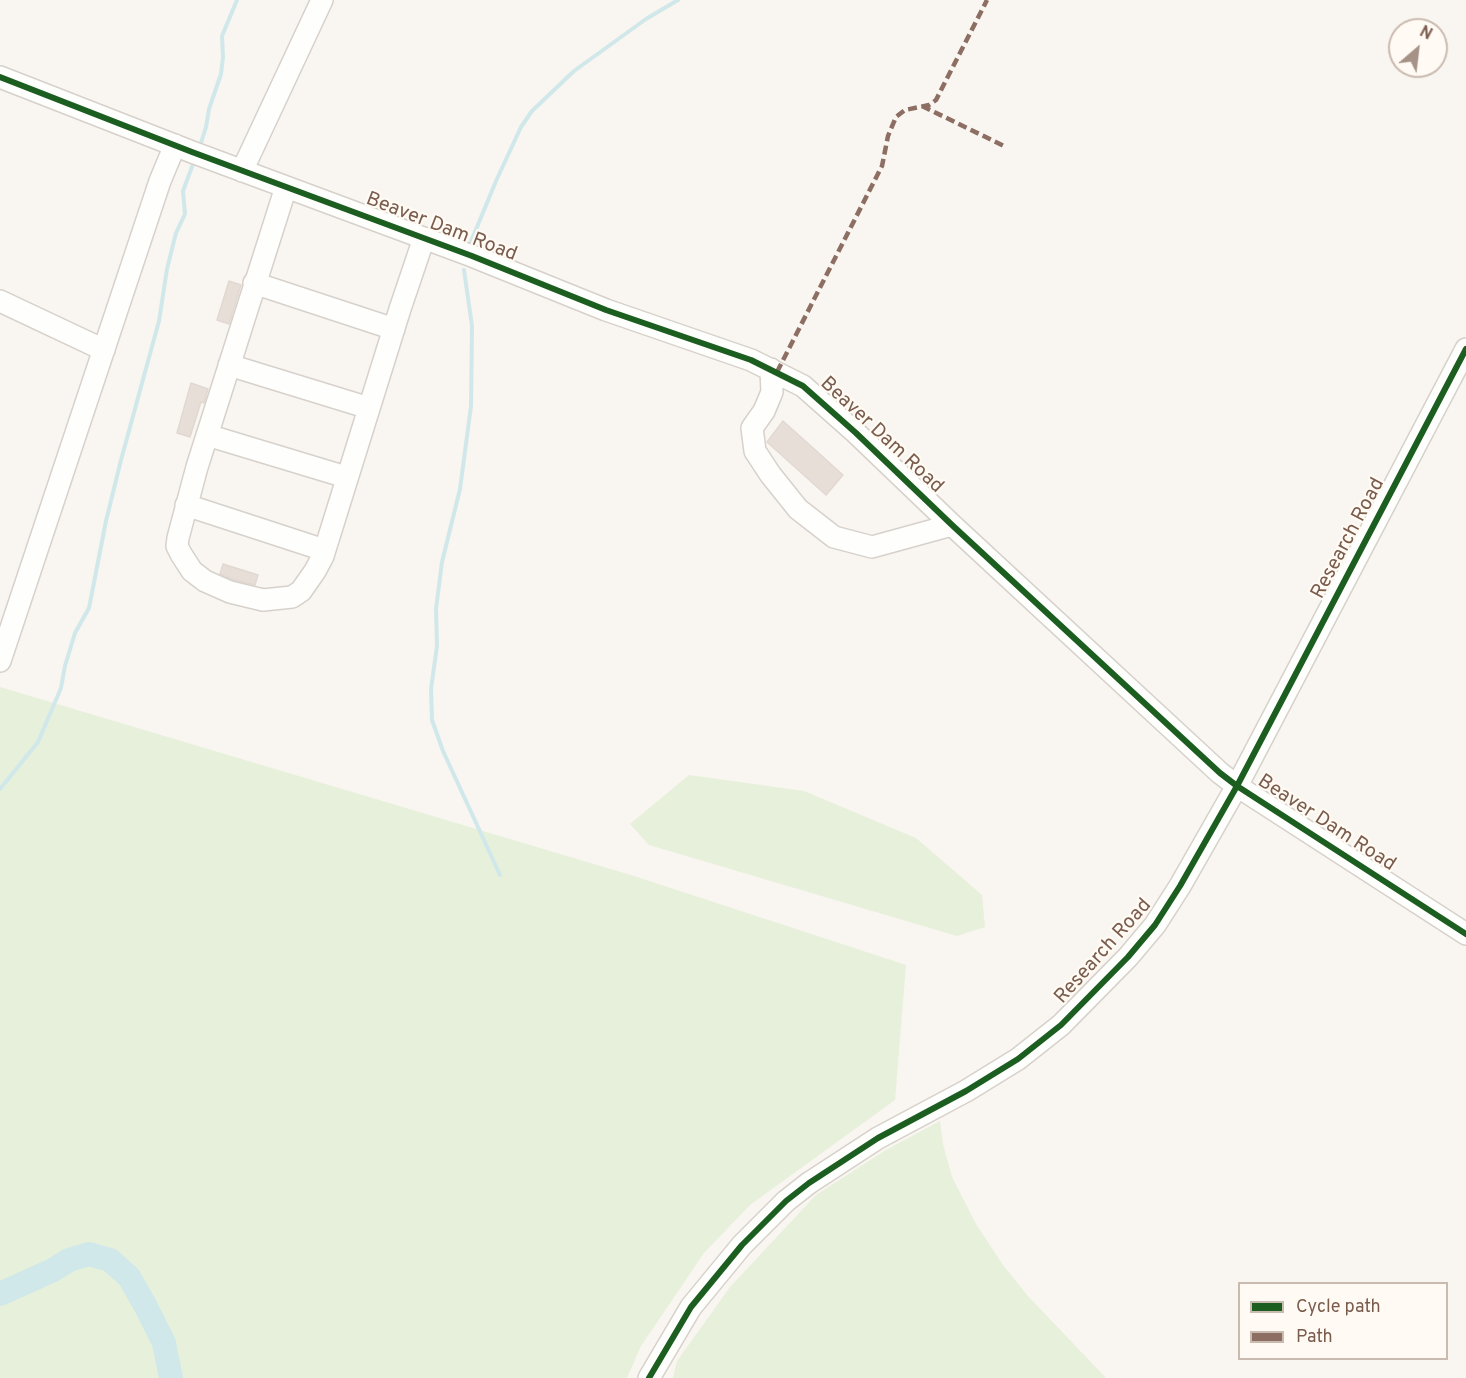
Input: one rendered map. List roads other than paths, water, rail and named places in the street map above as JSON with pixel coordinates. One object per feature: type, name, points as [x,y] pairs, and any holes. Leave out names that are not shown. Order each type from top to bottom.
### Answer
[{"type":"street","points":[[242,171],[322,0]]},
{"type":"street","name":"Beaver Dam Road","points":[[0,77],[242,171],[424,238],[606,310],[751,360],[803,387],[830,409],[1151,710],[1237,786],[1466,934]]},
{"type":"street","points":[[0,662],[160,181],[175,145]]},
{"type":"street","points":[[286,187],[207,435],[178,538],[177,546],[192,571],[205,581],[230,592],[263,600],[292,597],[307,583],[324,550],[424,238]]},
{"type":"street","points":[[254,283],[394,329]]},
{"type":"street","points":[[0,301],[104,350]]},
{"type":"street","name":"Research Road","points":[[649,1378],[691,1307],[742,1245],[786,1202],[809,1183],[878,1138],[966,1092],[1018,1059],[1052,1033],[1128,957],[1155,925],[1237,786],[1466,349]]},
{"type":"street","points":[[229,365],[369,408]]},
{"type":"street","points":[[771,369],[772,392],[764,411],[752,428],[755,451],[798,509],[834,537],[872,547],[952,525]]},
{"type":"street","points":[[207,435],[346,477]]},
{"type":"street","points":[[186,505],[324,550]]},
{"type":"waterway","points":[[201,143],[221,74],[222,36],[237,0]]},
{"type":"waterway","points":[[470,244],[521,127],[532,111],[574,71],[646,19],[678,0]]},
{"type":"waterway","points":[[0,789],[38,742],[61,688],[75,633],[89,608],[106,521],[159,321],[167,269],[176,233],[185,214],[183,191],[193,164]]},
{"type":"waterway","points":[[464,270],[472,326],[471,406],[460,489],[442,562],[436,609],[437,646],[431,689],[432,720],[443,751],[500,875]]},
{"type":"waterway","points":[[0,1294],[53,1270],[69,1260],[89,1254],[110,1260],[129,1277],[145,1305],[164,1343],[171,1378]]}]
